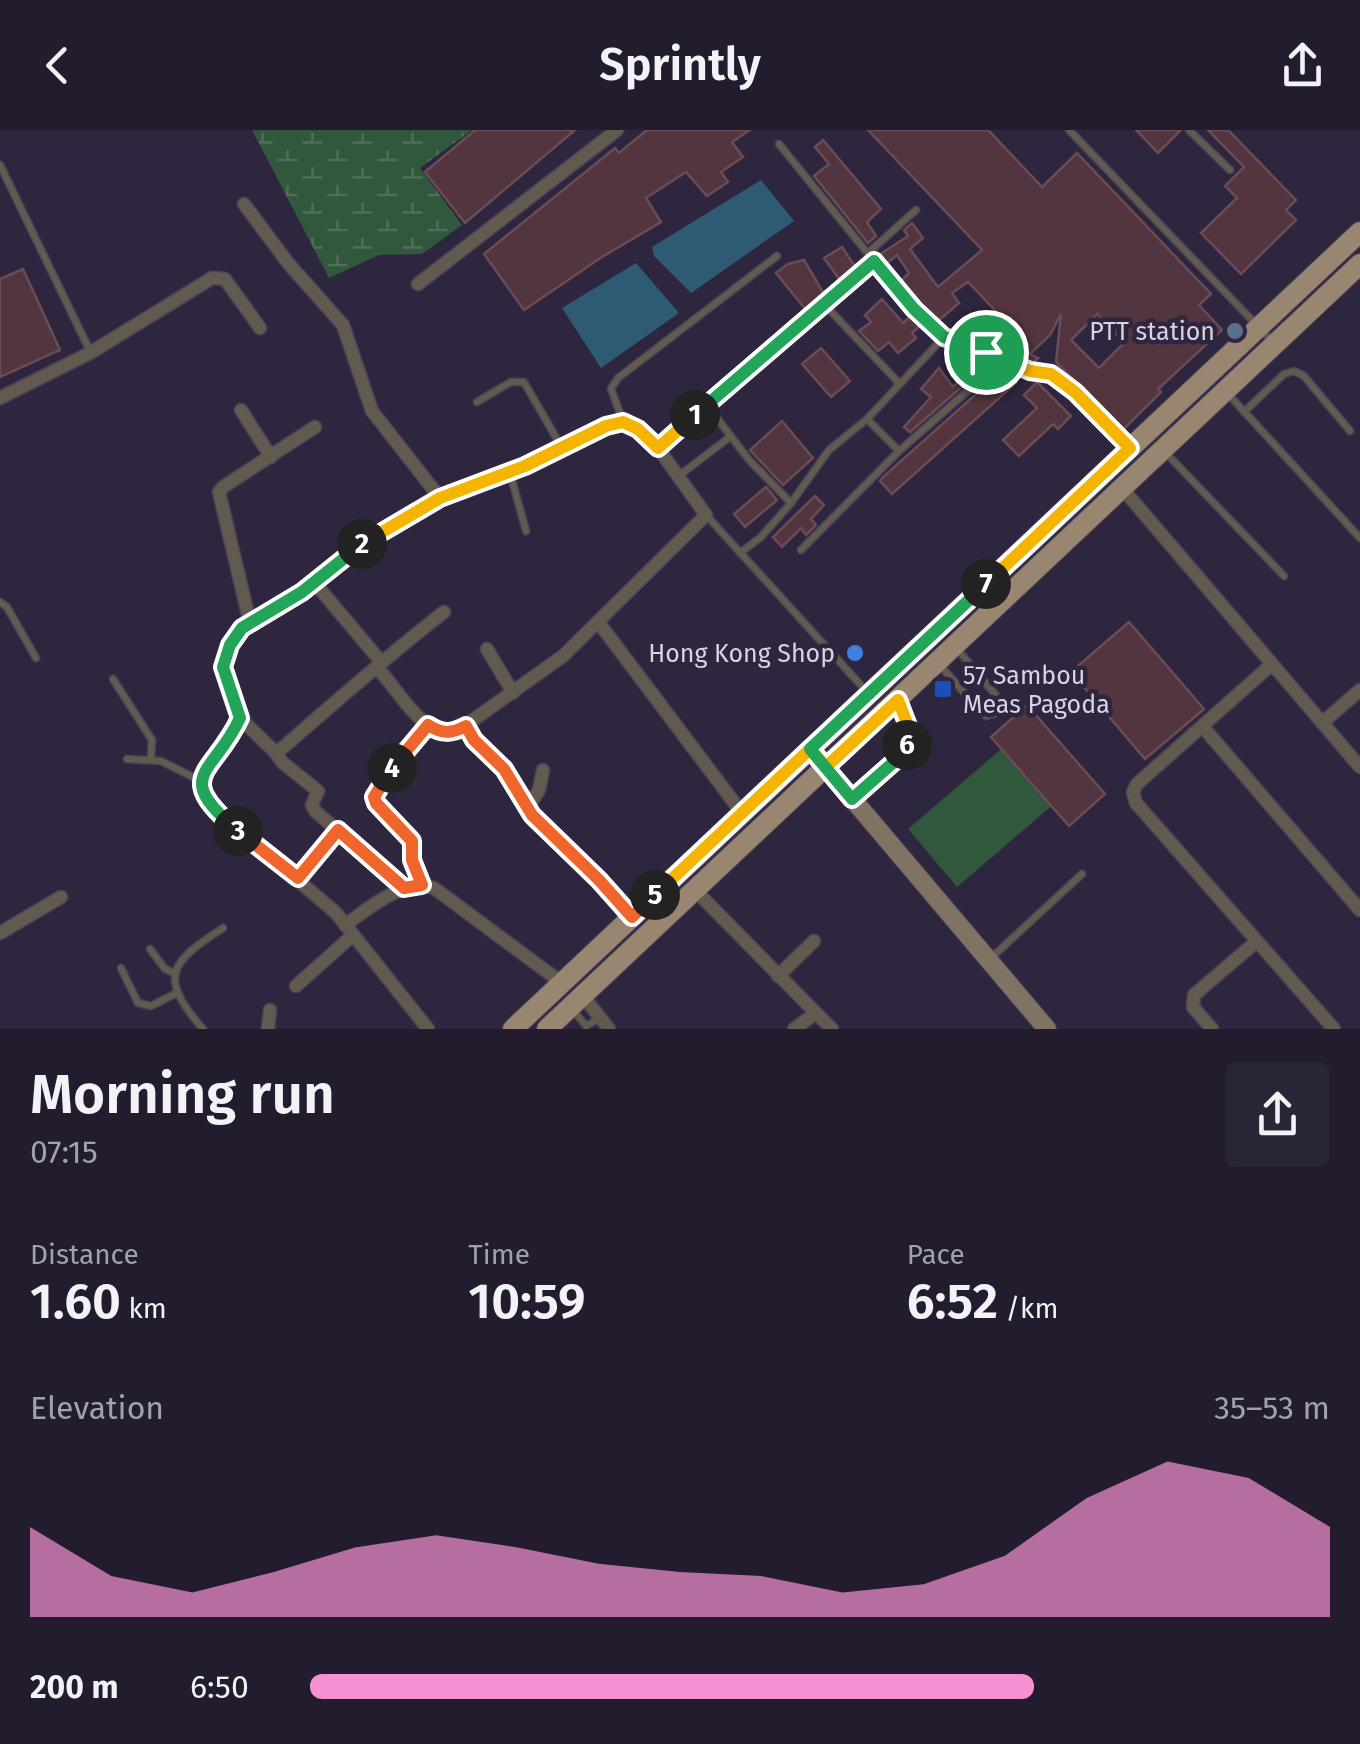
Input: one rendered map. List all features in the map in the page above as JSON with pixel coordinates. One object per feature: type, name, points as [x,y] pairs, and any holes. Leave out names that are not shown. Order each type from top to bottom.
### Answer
[{"type":"main road","points":[[513,1029],[1259,327],[1358,239]]},
{"type":"main road","points":[[548,1029],[1360,264]]},
{"type":"street","points":[[418,284],[616,130]]},
{"type":"street","points":[[244,204],[288,263],[343,325],[372,411],[440,498]]},
{"type":"street","points":[[0,398],[90,352],[212,278],[224,279],[260,328]]},
{"type":"street","points":[[241,410],[272,457]]},
{"type":"street","points":[[314,582],[428,725],[440,732],[450,732],[466,726],[563,656],[706,516],[658,448],[638,429],[623,422],[606,426],[510,472],[440,498],[358,546],[314,582],[235,635],[223,667],[240,718],[284,763],[316,788],[319,794],[313,808],[404,888]]},
{"type":"street","points":[[250,623],[219,498],[223,486],[314,427]]},
{"type":"street","points":[[1122,488],[1360,766]]},
{"type":"street","points":[[275,752],[444,612]]},
{"type":"street","points":[[600,623],[742,813]]},
{"type":"street","points":[[487,649],[513,693]]},
{"type":"street","points":[[1272,664],[1132,792],[1136,803],[1334,1029]]},
{"type":"street","points":[[1322,722],[1360,690]]},
{"type":"street","points":[[240,718],[200,781],[208,802],[298,878],[349,930],[428,1029]]},
{"type":"street","points":[[422,885],[412,860],[412,841],[374,797],[402,754],[428,725]]},
{"type":"street","points":[[466,726],[474,740],[504,769],[526,809],[632,917]]},
{"type":"street","points":[[1203,727],[1360,910]]},
{"type":"street","points":[[810,749],[1048,1029]]},
{"type":"street","points":[[526,809],[539,790],[543,770]]},
{"type":"street","points":[[298,878],[338,830]]},
{"type":"street","points":[[296,986],[349,930],[404,888],[422,885],[452,899],[562,982]]},
{"type":"street","points":[[696,890],[832,1029]]},
{"type":"street","points":[[0,933],[61,897]]},
{"type":"street","points":[[778,976],[814,941]]},
{"type":"street","points":[[1212,1029],[1193,1007],[1194,995],[1258,941]]},
{"type":"street","points":[[577,1001],[604,1023]]},
{"type":"street","points":[[268,1029],[270,1010]]},
{"type":"street","points":[[794,1029],[816,1013]]},
{"type":"lane","points":[[1070,130],[1275,344]]},
{"type":"lane","points":[[1189,130],[1230,170]]},
{"type":"lane","points":[[779,144],[914,309],[944,337],[1030,371],[1051,374],[1075,392],[1130,448]]},
{"type":"lane","points":[[0,165],[90,352]]},
{"type":"lane","points":[[868,253],[916,210]]},
{"type":"lane","points":[[623,422],[611,389],[618,378],[777,256]]},
{"type":"lane","points":[[658,448],[874,261]]},
{"type":"lane","points":[[824,304],[898,382]]},
{"type":"lane","points":[[740,553],[791,503],[829,450],[867,418],[944,337]]},
{"type":"lane","points":[[801,550],[898,451],[1005,358]]},
{"type":"lane","points":[[1244,412],[1284,374],[1294,371],[1304,376],[1350,431]]},
{"type":"lane","points":[[477,402],[510,382],[524,382],[562,448]]},
{"type":"lane","points":[[1225,391],[1360,538]]},
{"type":"lane","points":[[707,405],[748,460],[791,503]]},
{"type":"lane","points":[[867,418],[898,451]]},
{"type":"lane","points":[[677,477],[730,436]]},
{"type":"lane","points":[[1163,450],[1284,576]]},
{"type":"lane","points":[[510,472],[526,531]]},
{"type":"lane","points":[[706,516],[869,694]]},
{"type":"lane","points":[[0,602],[7,607],[36,658]]},
{"type":"lane","points":[[938,663],[980,712],[986,716],[997,714],[1000,700],[955,647]]},
{"type":"lane","points":[[112,679],[152,740],[151,758]]},
{"type":"lane","points":[[852,799],[904,753],[910,731],[898,700]]},
{"type":"lane","points":[[127,759],[151,758],[200,781]]},
{"type":"lane","points":[[989,960],[1082,874]]},
{"type":"lane","points":[[204,1029],[176,994],[176,974],[184,953],[223,928]]},
{"type":"lane","points":[[150,950],[165,968],[176,974]]},
{"type":"lane","points":[[121,968],[138,1003],[151,1006],[176,994]]},
{"type":"green space","points":[[252,130],[472,130],[420,168],[462,225],[422,254],[379,255],[329,278]]},
{"type":"green space","points":[[1006,745],[1055,803],[957,887],[908,829]]},
{"type":"water","points":[[761,180],[794,221],[691,293],[654,256],[652,247]]},
{"type":"water","points":[[636,263],[679,313],[601,368],[562,308]]},
{"type":"building","points":[[475,130],[575,130],[465,223],[425,172]]},
{"type":"building","points":[[647,130],[750,130],[732,142],[743,157],[721,172],[728,182],[707,196],[686,172],[646,198],[661,222],[524,310],[484,254],[615,148],[619,153]]},
{"type":"building","points":[[868,130],[988,130],[1042,187],[1077,153],[1211,294],[1199,305],[1222,330],[1158,389],[1161,392],[1123,430],[1056,362],[1061,314],[1050,335],[1030,354],[1038,358],[1032,364],[975,337],[979,326],[973,323],[975,314],[1005,321],[968,282],[952,293],[959,303],[938,321],[900,282],[909,273],[897,255],[886,264],[879,255],[908,236],[904,230],[912,223],[923,238],[910,249],[938,287],[982,250]],"holes":[[[1097,314],[1124,343],[1099,368],[1071,340]]]},
{"type":"building","points":[[1136,130],[1181,130],[1158,153]]},
{"type":"building","points":[[1208,130],[1228,130],[1296,200],[1286,210],[1296,220],[1241,274],[1201,233],[1237,198],[1225,186],[1244,167]]},
{"type":"building","points":[[823,140],[881,209],[867,222],[876,236],[868,243],[814,176],[829,164],[815,147]]},
{"type":"building","points":[[842,247],[856,268],[840,280],[824,258]]},
{"type":"building","points":[[804,260],[824,294],[806,310],[776,273],[788,264]]},
{"type":"building","points":[[23,269],[60,350],[0,377],[0,279]]},
{"type":"building","points":[[882,299],[903,323],[912,315],[922,324],[912,333],[916,338],[898,353],[889,342],[878,351],[859,331],[871,322],[865,315]]},
{"type":"building","points":[[821,348],[850,381],[831,397],[802,364]]},
{"type":"building","points":[[939,368],[953,387],[961,379],[965,384],[910,432],[904,427],[931,397],[921,389]]},
{"type":"building","points":[[1004,369],[1016,383],[892,494],[880,481],[883,477]]},
{"type":"building","points":[[1037,382],[1071,416],[1058,429],[1053,424],[1019,456],[1003,440],[1037,408],[1024,395]]},
{"type":"building","points":[[782,421],[813,458],[783,485],[750,450]]},
{"type":"building","points":[[766,487],[777,500],[745,527],[734,514]]},
{"type":"building","points":[[815,496],[824,505],[811,519],[816,525],[806,535],[801,528],[782,547],[773,537]]},
{"type":"building","points":[[1129,622],[1204,709],[1145,759],[1071,672]]},
{"type":"building","points":[[1027,705],[1105,794],[1069,826],[991,737]]},
{"type":"place","name":"PTT station","points":[[1235,331]]},
{"type":"place","name":"Hong Kong Shop","points":[[855,653]]},
{"type":"place","name":"57 Sambou Meas Pagoda","points":[[943,689]]},
{"type":"route","points":[[986,352],[944,337],[914,309],[874,261],[658,448],[638,429],[623,422],[606,426],[525,466],[440,498],[412,514],[358,546],[302,592],[235,635],[223,667],[240,718],[200,781],[208,802],[298,878],[338,830],[404,888],[422,885],[412,860],[412,841],[374,797],[402,754],[428,725],[440,732],[466,726],[474,740],[504,769],[526,809],[632,917],[810,749],[826,767],[898,700],[910,731],[904,753],[852,799],[810,749],[1130,448],[1075,392],[1051,374],[1030,371],[986,352]]}]
